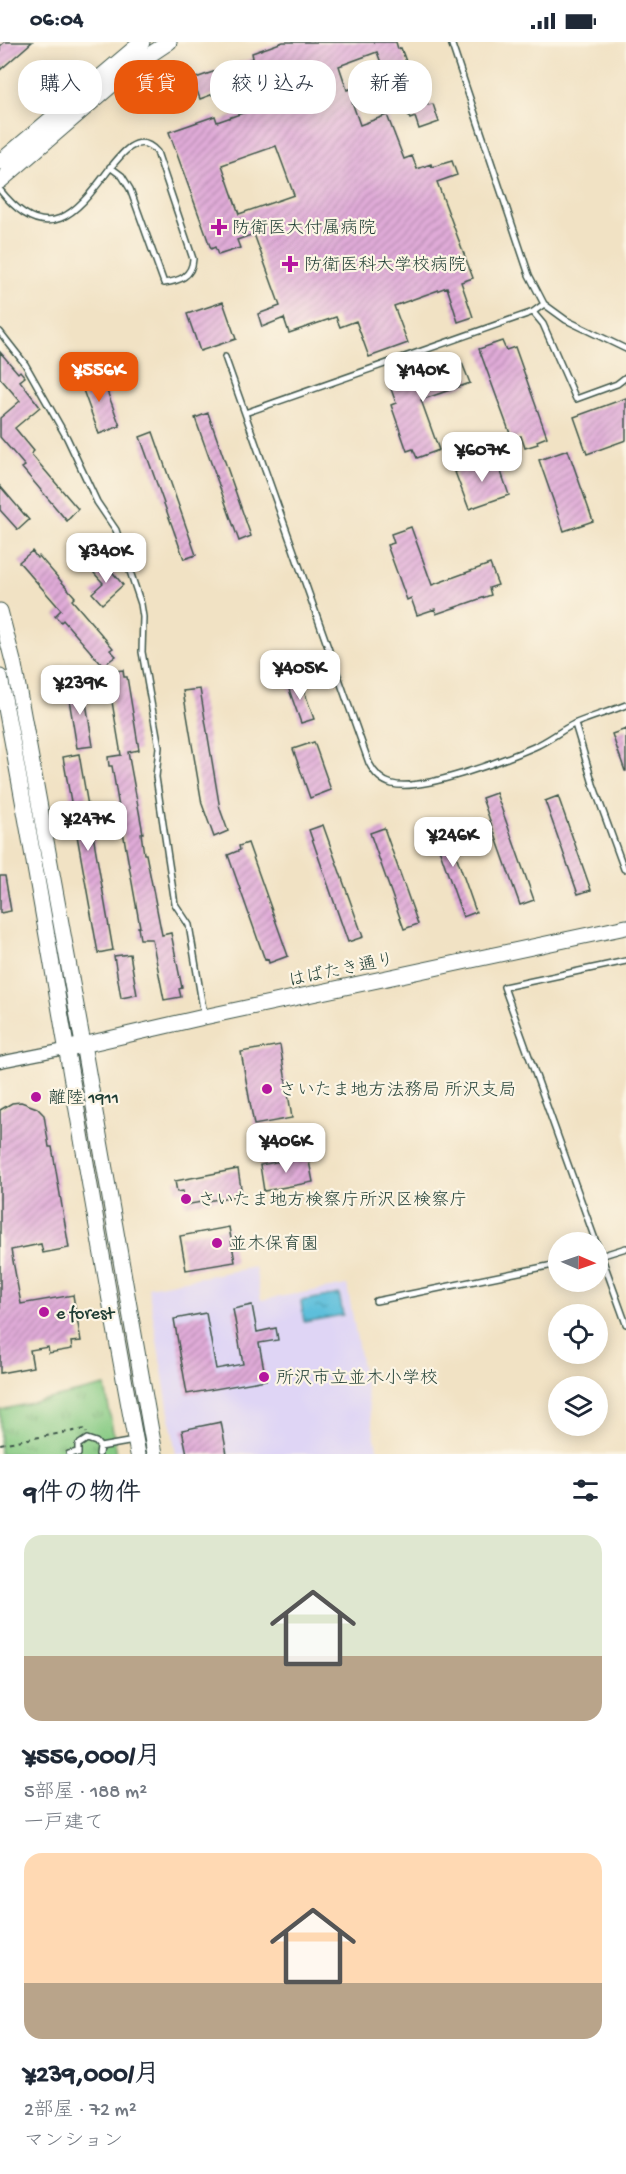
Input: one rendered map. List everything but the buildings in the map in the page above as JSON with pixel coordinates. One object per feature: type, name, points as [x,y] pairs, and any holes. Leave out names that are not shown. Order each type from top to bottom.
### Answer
[{"type":"street","points":[[0,162],[142,42]]},
{"type":"street","points":[[0,181],[128,71],[169,42]]},
{"type":"street","points":[[0,611],[4,651],[14,665],[155,1454]]},
{"type":"street","points":[[0,677],[137,1447]]},
{"type":"street","name":"はばたき通り","points":[[65,1049],[626,927]]},
{"type":"street","points":[[0,1062],[65,1049]]},
{"type":"lane","points":[[451,42],[529,275],[544,304],[566,320],[626,349]]},
{"type":"lane","points":[[0,190],[11,204],[26,215],[40,219],[54,219],[68,214],[81,205],[92,194],[110,167],[126,149],[135,144],[144,143],[151,146],[157,152],[193,259],[193,265],[186,277],[164,283],[130,189],[123,176],[110,167]]},
{"type":"lane","points":[[245,412],[533,312],[544,304]]},
{"type":"lane","points":[[533,312],[543,324],[576,399],[616,384],[626,377]]},
{"type":"lane","points":[[0,332],[25,364],[67,438],[97,502],[116,530],[141,604],[142,652],[159,747],[156,777],[173,892],[175,904],[189,925],[204,1017]]},
{"type":"lane","points":[[225,357],[369,763],[380,778],[389,783],[402,785],[452,777],[534,747],[575,724],[626,705]]},
{"type":"lane","points":[[575,724],[624,869]]},
{"type":"lane","points":[[593,1232],[504,987],[626,961]]},
{"type":"lane","points":[[608,1254],[626,1248]]},
{"type":"lane","points":[[376,1301],[548,1266]]},
{"type":"lane","points":[[608,1279],[626,1324]]},
{"type":"lane","points":[[69,1454],[78,1453],[78,1445],[87,1439],[94,1440],[100,1451],[137,1447]]},
{"type":"path","points":[[0,1444],[85,1429],[87,1439]]},
{"type":"shaded area","name":"所沢市立並木小学校","points":[[255,1267],[261,1300],[347,1285],[378,1454],[176,1454],[148,1287]]},
{"type":"green space","points":[[105,1386],[117,1454],[0,1454],[0,1410]]},
{"type":"water","points":[[339,1294],[343,1315],[304,1322],[301,1301]]},
{"type":"place","name":"防衛医大付属病院","points":[[219,227]]},
{"type":"place","name":"防衛医科大学校病院","points":[[290,264]]},
{"type":"place","name":"さいたま地方法務局 所沢支局","points":[[267,1089]]},
{"type":"place","name":"離陸 1911","points":[[36,1097]]},
{"type":"place","name":"さいたま地方検察庁所沢区検察庁","points":[[186,1199]]},
{"type":"place","name":"並木保育園","points":[[217,1243]]},
{"type":"place","name":"e forest","points":[[44,1312]]},
{"type":"place","name":"所沢市立並木小学校","points":[[264,1377]]}]
